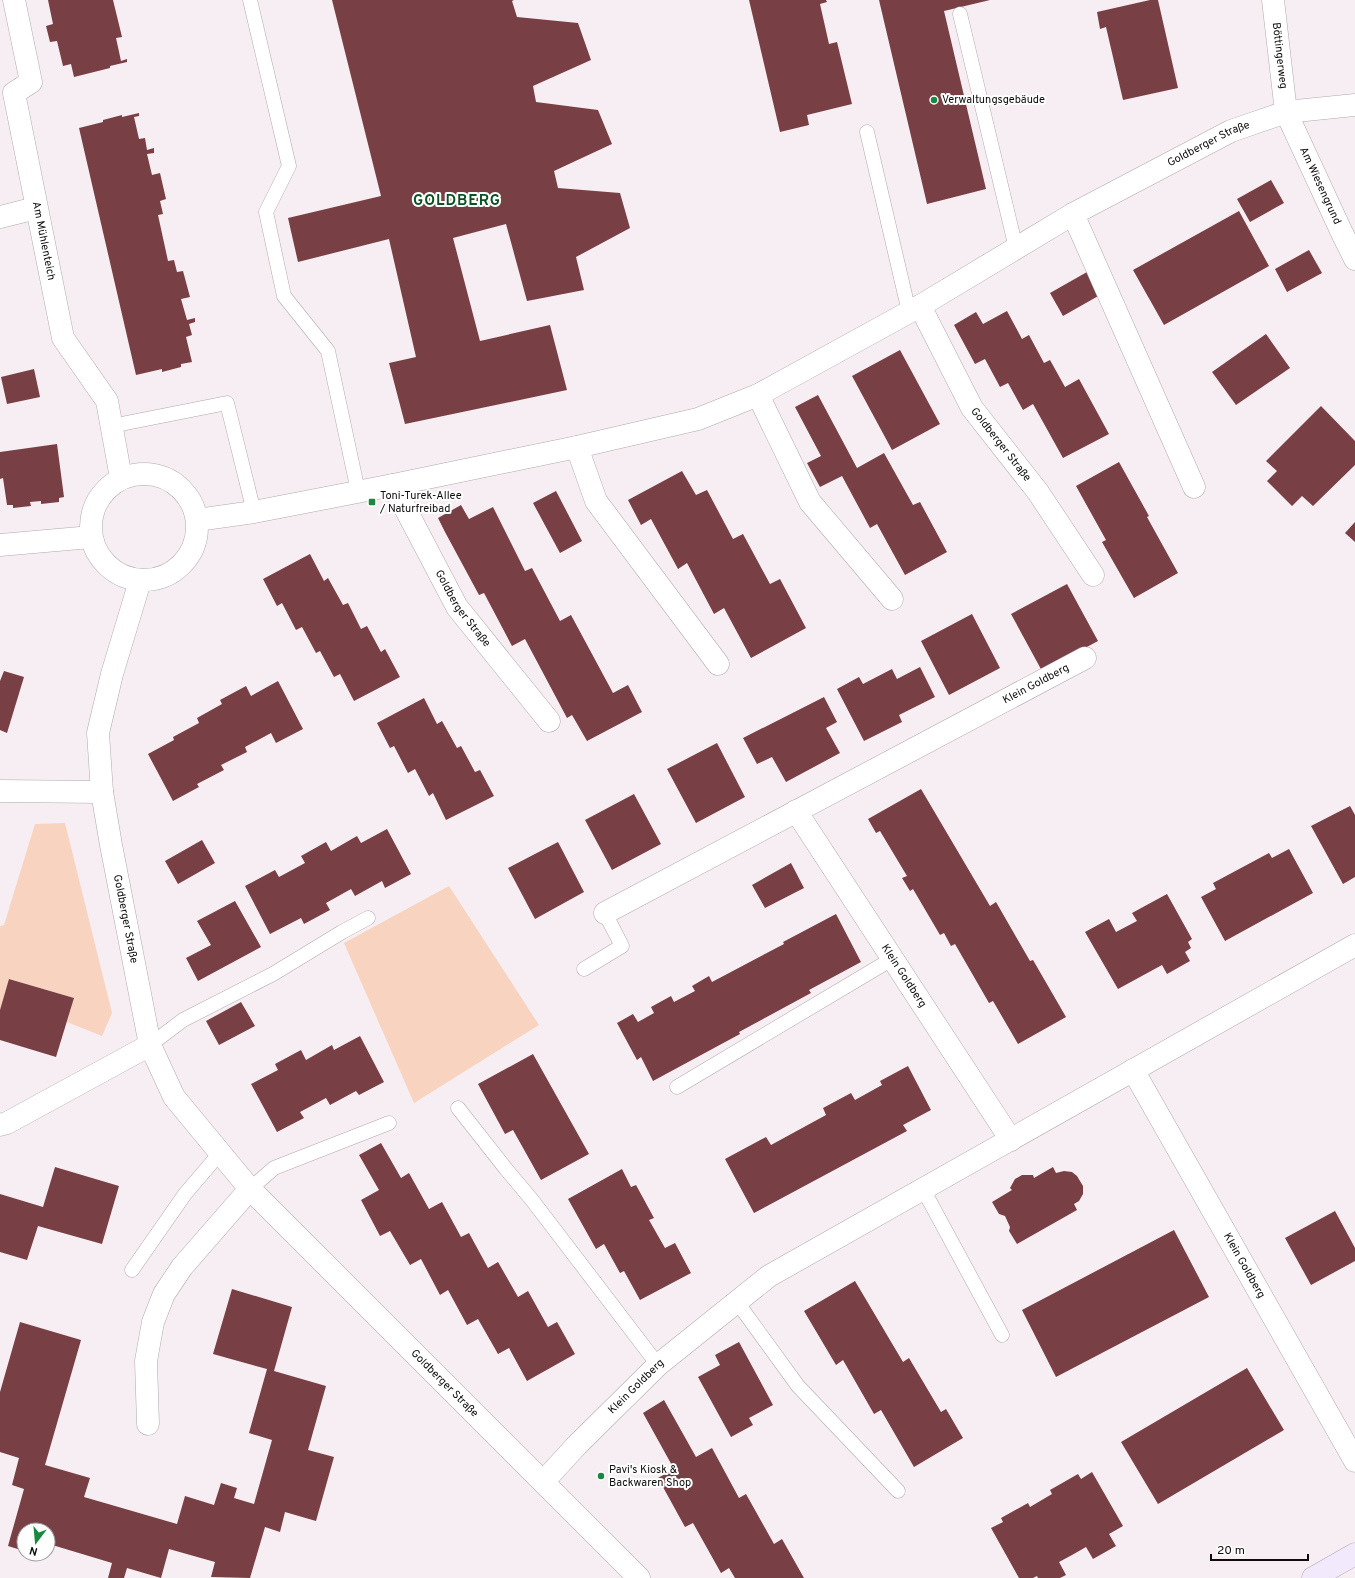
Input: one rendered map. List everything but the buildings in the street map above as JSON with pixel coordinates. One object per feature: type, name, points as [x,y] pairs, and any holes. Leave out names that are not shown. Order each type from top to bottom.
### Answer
[{"type":"main road","points":[[1313,1578],[1355,1554]]},
{"type":"street","name":"Am Mühlenteich","points":[[14,0],[31,82],[14,93],[63,338],[107,402],[121,478]]},
{"type":"street","name":"Böttingerweg","points":[[1273,0],[1286,112]]},
{"type":"street","name":"Goldberger Straße","points":[[197,520],[254,512],[393,485],[577,447],[698,419],[758,396],[914,309],[1073,214],[1231,131],[1286,112],[1355,105]]},
{"type":"street","name":"Am Wiesengrund","points":[[1286,112],[1355,259]]},
{"type":"street","points":[[0,217],[36,208]]},
{"type":"street","points":[[1073,214],[1194,488]]},
{"type":"street","name":"Goldberger Straße","points":[[914,309],[972,408],[1038,492],[1093,575]]},
{"type":"street","points":[[758,396],[810,502],[892,599]]},
{"type":"street","points":[[577,447],[596,501],[718,664]]},
{"type":"street","points":[[138,473],[157,475],[174,482],[187,494],[196,510],[197,520],[198,528],[195,546],[186,561],[174,572],[158,580],[140,581],[123,576],[108,567],[97,553],[91,537],[91,520],[96,503],[107,488],[121,478],[138,473]]},
{"type":"street","name":"Goldberger Straße","points":[[393,485],[457,607],[549,721]]},
{"type":"street","points":[[0,545],[91,537]]},
{"type":"street","name":"Goldberger Straße","points":[[140,581],[112,674],[98,733],[102,792],[150,1045],[174,1097],[250,1189],[544,1481],[639,1578]]},
{"type":"street","name":"Klein Goldberg","points":[[605,913],[1085,658]]},
{"type":"street","points":[[0,791],[102,792]]},
{"type":"street","name":"Klein Goldberg","points":[[796,812],[1011,1140]]},
{"type":"street","name":"Klein Goldberg","points":[[544,1481],[577,1445],[658,1365],[769,1276],[1355,945]]},
{"type":"street","points":[[0,1125],[7,1123],[150,1045]]},
{"type":"street","name":"Klein Goldberg","points":[[1133,1070],[1355,1461]]},
{"type":"street","points":[[148,1424],[146,1361],[153,1322],[164,1294],[182,1267],[250,1189]]},
{"type":"lane","points":[[250,0],[289,166],[266,212],[284,296],[328,351],[358,491]]},
{"type":"lane","points":[[960,14],[1016,248]]},
{"type":"lane","points":[[867,132],[914,309]]},
{"type":"lane","points":[[111,426],[227,403],[254,512]]},
{"type":"lane","points":[[584,969],[622,946],[605,913]]},
{"type":"lane","points":[[150,1045],[183,1020],[273,974],[368,918]]},
{"type":"lane","points":[[677,1087],[892,959]]},
{"type":"lane","points":[[458,1108],[532,1200],[658,1365]]},
{"type":"lane","points":[[250,1189],[274,1168],[389,1123]]},
{"type":"lane","points":[[132,1270],[185,1194],[220,1153]]},
{"type":"lane","points":[[923,1190],[1002,1335]]},
{"type":"lane","points":[[737,1302],[798,1386],[898,1491]]},
{"type":"shaded area","points":[[65,823],[112,1013],[102,1036],[67,1022],[74,998],[10,979],[0,1010],[0,926],[4,925],[35,824]]},
{"type":"shaded area","points":[[449,886],[539,1025],[414,1103],[344,943]]},
{"type":"place","name":"Verwaltungsgebäude","points":[[934,100]]},
{"type":"place","name":"Toni-Turek-Allee / Naturfreibad","points":[[372,502]]},
{"type":"place","name":"Pavi's Kiosk & Backwaren Shop","points":[[601,1476]]},
{"type":"district","name":"GOLDBERG","points":[[457,201]]}]
